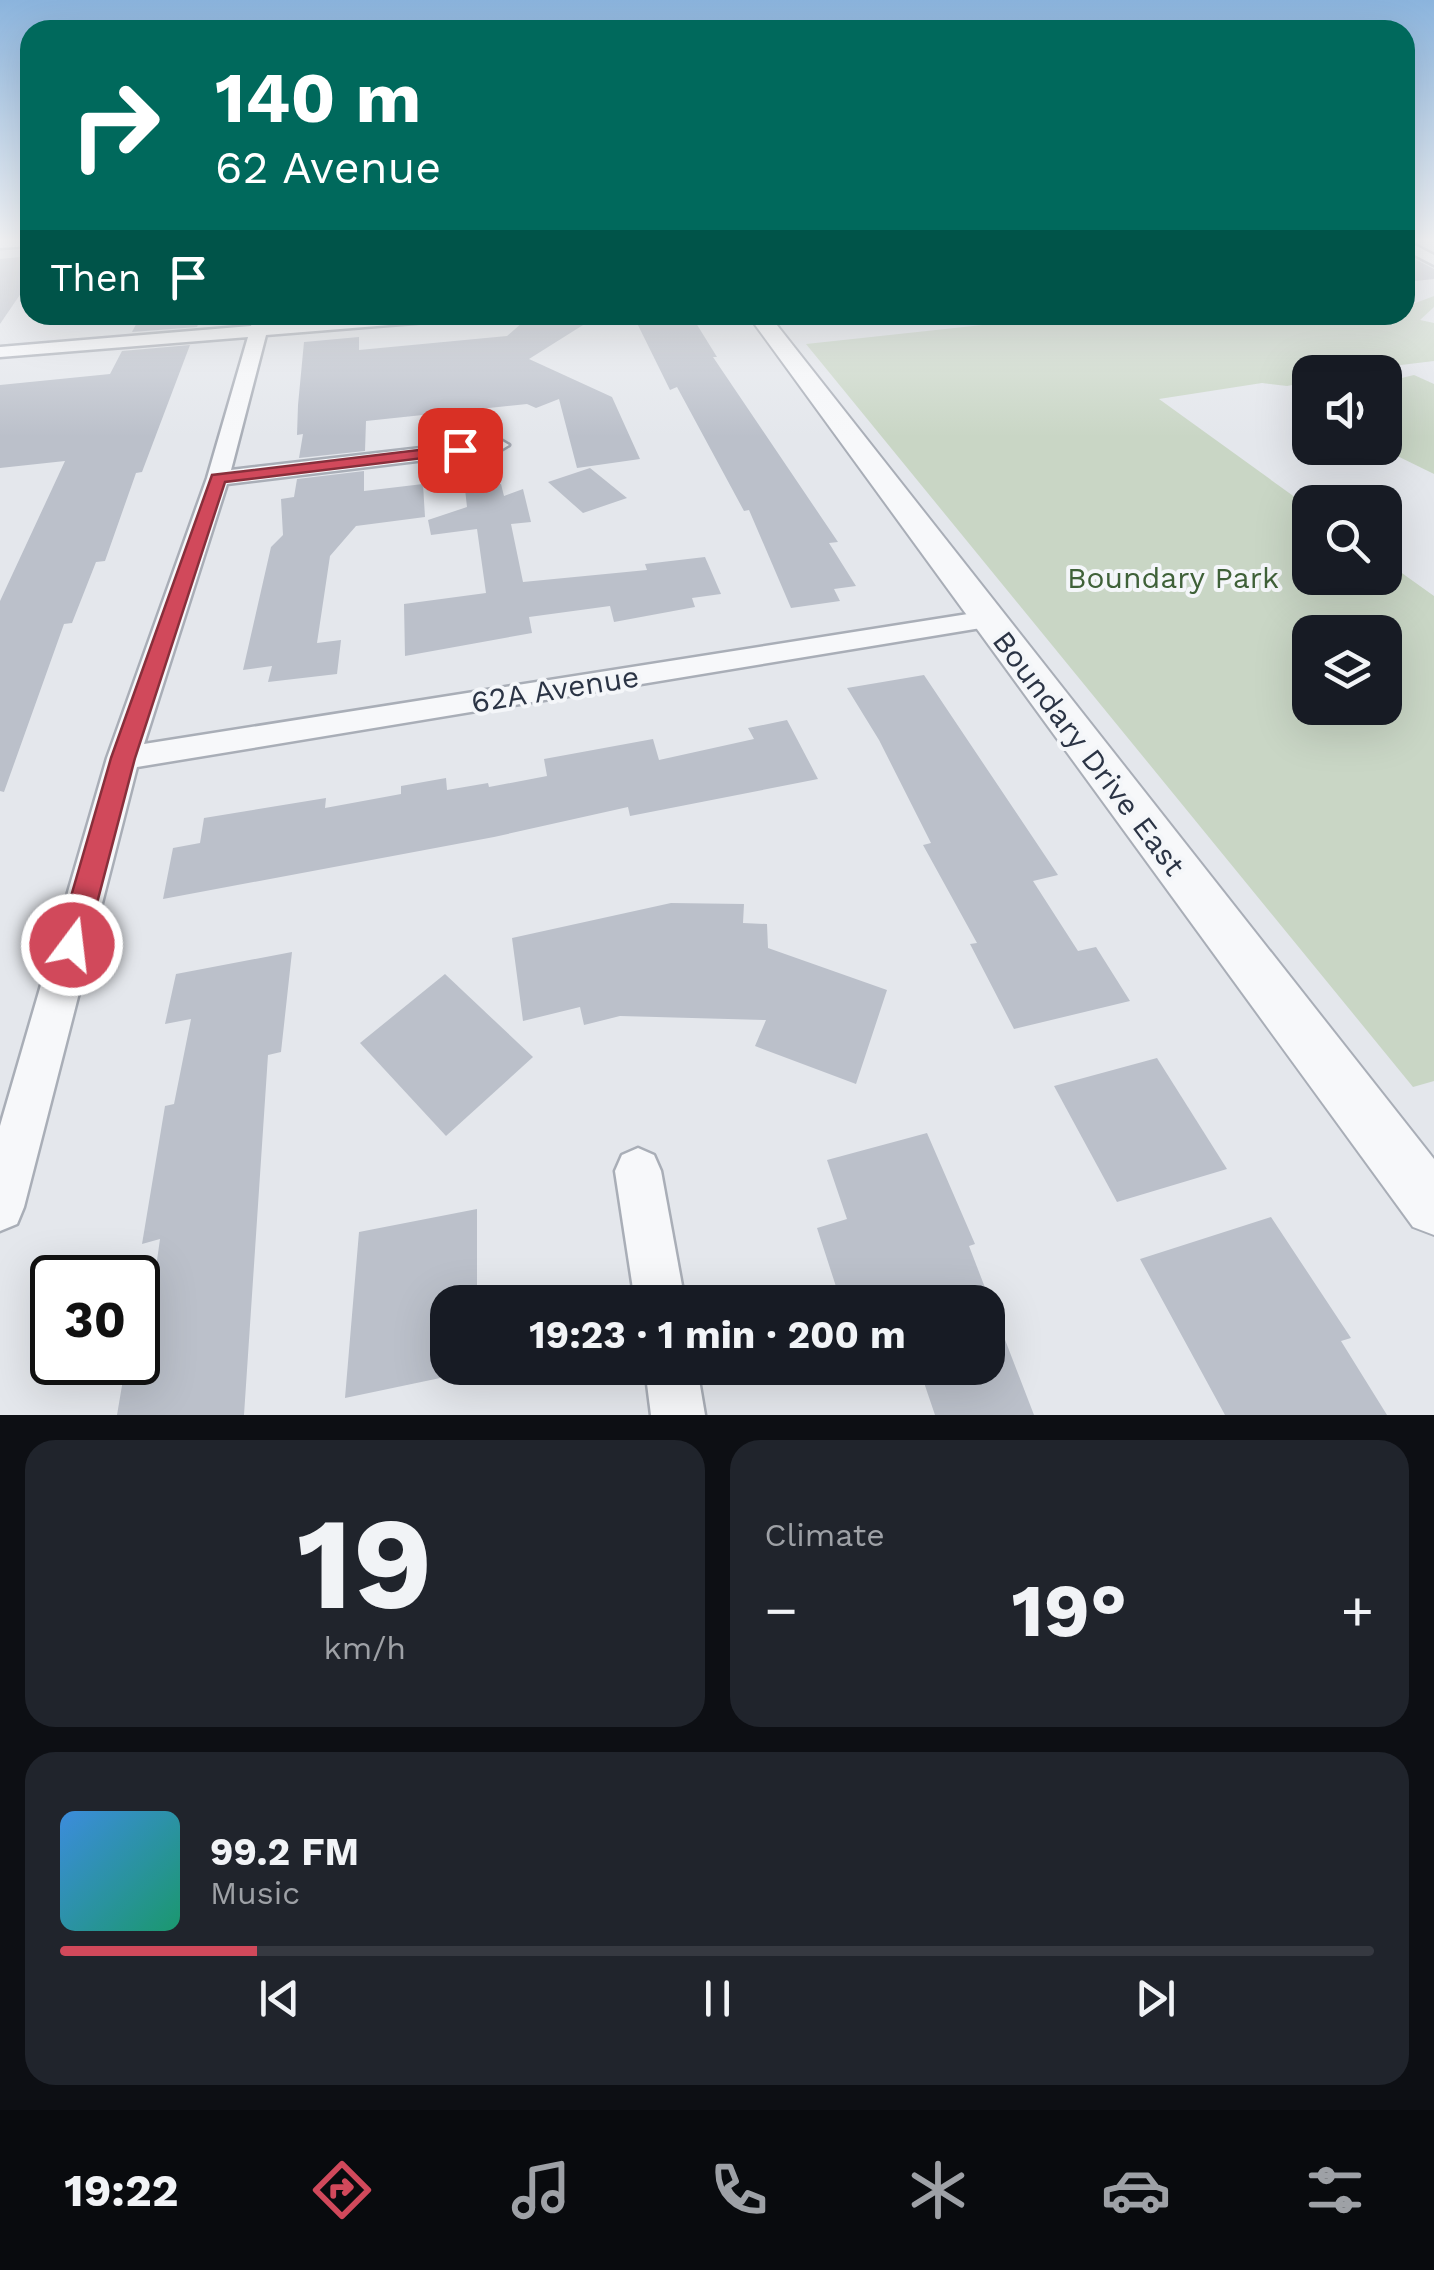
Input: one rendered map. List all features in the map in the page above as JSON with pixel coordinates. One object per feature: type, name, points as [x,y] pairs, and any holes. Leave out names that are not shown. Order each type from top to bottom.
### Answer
[{"type":"street","points":[[0,352],[243,325]]},
{"type":"street","points":[[0,1207],[123,758],[218,478],[260,325]]},
{"type":"street","name":"Boundary Drive East","points":[[766,325],[1430,1194]]},
{"type":"street","points":[[218,478],[499,446]]},
{"type":"street","name":"62A Avenue","points":[[123,758],[988,620]]},
{"type":"street","points":[[638,1171],[657,1285]]},
{"type":"street","points":[[673,1385],[678,1415]]},
{"type":"green space","name":"Boundary Park","points":[[1415,305],[1434,305],[1420,320],[1434,323],[1434,361],[1402,365],[1402,355],[1292,355],[1292,385],[1262,383],[1159,399],[1292,495],[1292,595],[1402,595],[1402,573],[1434,596],[1434,1081],[1413,1087],[806,344],[982,325],[1415,325]]},
{"type":"green space","points":[[1414,375],[1434,384],[1434,474],[1402,458],[1402,378]]},
{"type":"building","points":[[0,305],[13,305],[0,324]]},
{"type":"building","points":[[136,325],[198,325],[197,327],[132,332]]},
{"type":"building","points":[[520,325],[583,325],[529,359],[612,397],[640,459],[577,468],[559,399],[536,408],[527,404],[366,421],[365,451],[299,458],[303,434],[297,435],[298,405],[304,342],[359,337],[359,350],[507,336]]},
{"type":"building","points":[[638,325],[697,325],[717,357],[713,357],[838,542],[829,543],[856,586],[834,589],[840,601],[791,608],[749,510],[744,511],[677,387],[670,390]]},
{"type":"building","points":[[190,345],[142,472],[136,473],[105,561],[96,562],[72,623],[64,624],[4,792],[0,791],[0,601],[65,461],[0,468],[0,385],[110,374],[122,351]]},
{"type":"building","points":[[590,468],[627,498],[583,513],[548,482]]},
{"type":"building","points":[[364,471],[364,491],[423,484],[425,517],[356,526],[330,556],[317,643],[341,640],[337,674],[268,682],[272,666],[243,670],[271,547],[283,535],[281,499],[294,497],[297,479]]},
{"type":"building","points":[[501,484],[504,496],[523,489],[531,522],[511,524],[523,582],[647,570],[645,564],[705,557],[721,594],[692,598],[695,607],[614,622],[610,606],[529,617],[532,633],[405,656],[404,604],[486,593],[477,529],[431,535],[428,520],[467,507],[465,489]]},
{"type":"building","points":[[924,675],[1058,875],[1033,881],[1078,951],[1096,947],[1130,1001],[1014,1029],[970,944],[977,943],[923,845],[931,843],[879,740],[847,688]]},
{"type":"building","points":[[787,720],[818,779],[630,816],[628,807],[494,837],[163,899],[173,848],[200,843],[204,818],[326,798],[325,808],[401,794],[401,786],[446,778],[447,790],[488,783],[489,787],[547,776],[544,759],[653,739],[659,760],[754,739],[748,728]]},
{"type":"building","points":[[671,903],[744,904],[743,923],[767,924],[768,948],[887,990],[856,1084],[755,1046],[766,1020],[620,1016],[584,1025],[580,1007],[523,1021],[512,938]]},
{"type":"building","points":[[292,952],[281,1052],[268,1055],[244,1415],[117,1415],[122,1385],[160,1385],[160,1239],[142,1244],[165,1106],[174,1104],[191,1019],[165,1024],[176,974]]},
{"type":"building","points":[[445,974],[533,1057],[446,1136],[360,1043]]},
{"type":"building","points":[[1157,1058],[1227,1169],[1117,1202],[1054,1086]]},
{"type":"building","points":[[927,1133],[975,1244],[969,1246],[984,1285],[835,1285],[817,1228],[847,1219],[827,1160]]},
{"type":"building","points":[[477,1209],[477,1285],[430,1285],[430,1380],[345,1398],[359,1232]]},
{"type":"building","points":[[1271,1217],[1351,1338],[1341,1341],[1387,1415],[1225,1415],[1140,1259]]},
{"type":"building","points":[[1005,1340],[1034,1415],[935,1415],[925,1385],[1005,1385]]},
{"type":"route","points":[[72,945],[123,758],[218,478],[460,450]]}]
